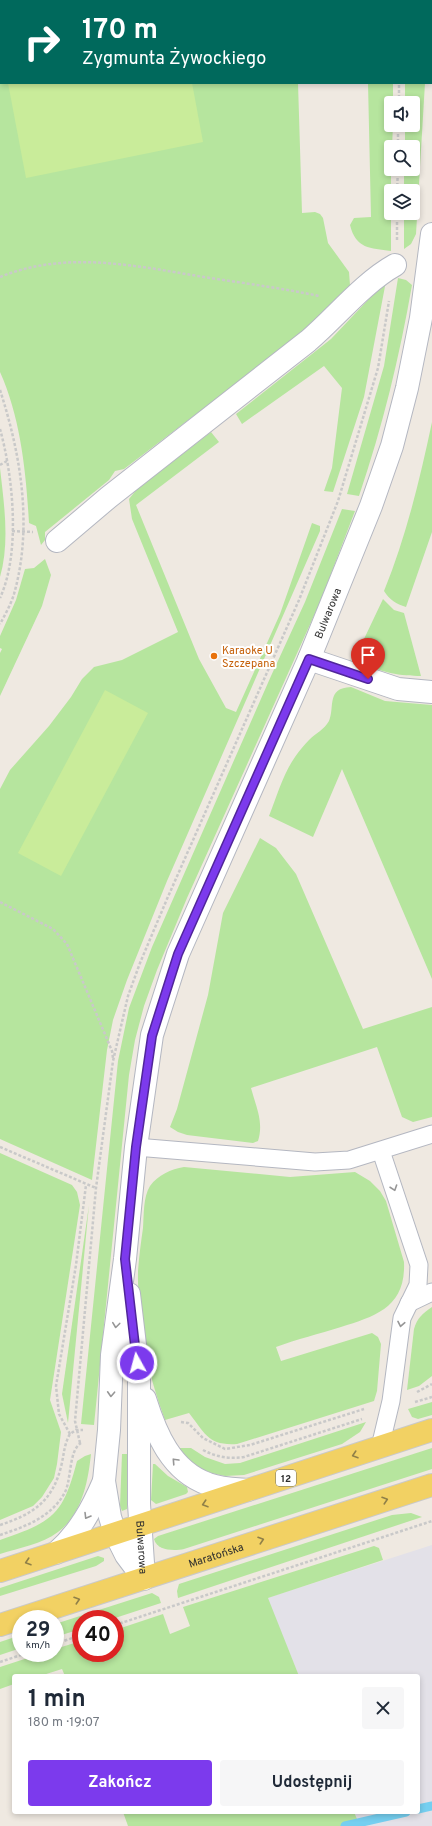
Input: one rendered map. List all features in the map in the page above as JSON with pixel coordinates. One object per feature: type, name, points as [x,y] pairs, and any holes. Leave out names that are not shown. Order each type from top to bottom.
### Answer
[{"type":"main road","name":"12","points":[[0,1571],[432,1430]]},
{"type":"main road","name":"Maratońska","points":[[0,1625],[432,1485]]},
{"type":"street","name":"Bulwarowa","points":[[144,1579],[126,1555],[115,1533],[110,1517],[104,1481],[109,1430],[112,1355],[125,1259],[136,1147],[152,1036],[178,954],[309,659],[371,506],[392,446],[407,388],[421,318],[432,235]]},
{"type":"street","points":[[57,541],[109,497],[308,341],[376,277],[395,266]]},
{"type":"street","points":[[309,659],[398,689],[432,692]]},
{"type":"street","name":"Bulwarowa","points":[[125,1259],[139,1379],[140,1526],[144,1579]]},
{"type":"street","points":[[139,1379],[155,1428],[167,1452],[185,1471],[208,1484],[226,1488],[248,1490]]},
{"type":"street","points":[[56,1553],[70,1541],[80,1528],[93,1506],[104,1481]]},
{"type":"lane","points":[[136,1147],[314,1162],[349,1160],[432,1134]]},
{"type":"lane","points":[[380,1447],[391,1401],[402,1318],[418,1285],[419,1274],[418,1257],[381,1151]]},
{"type":"lane","points":[[409,1303],[432,1292]]},
{"type":"path","points":[[399,84],[399,96]]},
{"type":"path","points":[[0,277],[36,266],[70,262],[118,263],[304,293],[350,303]]},
{"type":"path","points":[[0,390],[15,442],[19,466],[23,515],[19,572],[13,595],[0,624]]},
{"type":"path","points":[[0,429],[7,461],[12,497],[12,530],[8,573],[0,598]]},
{"type":"path","points":[[0,465],[7,461]]},
{"type":"path","points":[[0,902],[54,930],[67,944],[112,1051],[113,1061]]},
{"type":"path","points":[[0,1147],[96,1188]]},
{"type":"path","points":[[70,1434],[59,1414],[56,1386],[76,1265],[86,1185]]},
{"type":"path","points":[[155,1428],[175,1422],[188,1423],[203,1438],[214,1445],[225,1449],[236,1448],[391,1401],[426,1388],[432,1384]]},
{"type":"path","points":[[0,1525],[33,1511],[50,1495],[57,1482],[65,1446],[70,1434],[76,1430],[109,1430]]},
{"type":"path","points":[[124,1621],[432,1521]]},
{"type":"path","points":[[0,1662],[12,1658]]},
{"type":"shaded area","points":[[432,1545],[432,1826],[360,1826],[355,1814],[420,1814],[420,1674],[298,1674],[267,1598]]},
{"type":"green space","points":[[0,84],[298,84],[302,213],[315,212],[320,214],[323,218],[328,243],[349,272],[350,285],[347,294],[292,341],[124,469],[115,471],[109,480],[45,532],[45,540],[41,545],[36,526],[29,523],[24,466],[18,427],[0,372]]},
{"type":"green space","points":[[8,84],[192,84],[203,142],[26,178]]},
{"type":"green space","points":[[368,84],[393,84],[393,96],[384,96],[384,132],[393,132],[392,140],[384,140],[384,176],[391,176],[391,184],[384,184],[384,220],[391,220],[391,251],[370,248],[360,243],[356,239],[350,225],[354,218],[371,217]]},
{"type":"green space","points":[[405,84],[425,84],[420,167],[420,140],[405,140],[405,132],[420,132],[420,96],[405,96]]},
{"type":"green space","points":[[404,176],[419,176],[419,184],[404,184]]},
{"type":"green space","points":[[404,220],[417,220],[416,234],[411,244],[404,249]]},
{"type":"green space","points":[[398,278],[406,280],[412,285],[396,366],[376,443],[359,496],[347,494],[384,366]]},
{"type":"green space","points":[[386,281],[364,397],[333,492],[324,491],[332,468],[342,388],[324,366],[242,424],[236,414],[331,339]]},
{"type":"green space","points":[[432,422],[432,532],[406,607],[394,601],[384,591],[412,508]]},
{"type":"green space","points":[[211,432],[219,442],[136,505],[199,659],[226,708],[236,712],[280,614],[312,523],[320,526],[320,531],[167,881],[127,980],[113,1020],[107,1050],[92,1180],[0,1139],[0,789],[10,770],[49,726],[71,697],[82,679],[94,667],[122,660],[178,632],[132,519],[129,499],[137,489]]},
{"type":"green space","points":[[0,468],[5,523],[5,550],[0,577]]},
{"type":"green space","points":[[342,509],[355,511],[321,600],[187,898],[157,970],[144,1006],[135,1040],[129,1075],[94,1425],[81,1424],[118,1061],[129,1008],[152,947],[305,602]]},
{"type":"green space","points":[[45,559],[51,575],[42,606],[0,696],[0,653],[2,649],[0,648],[0,636],[16,600],[25,569],[34,568]]},
{"type":"green space","points":[[383,599],[394,610],[404,613],[421,676],[383,671],[363,661],[359,652]]},
{"type":"green space","points":[[351,687],[385,701],[432,705],[432,979],[342,769],[313,837],[269,816],[291,764],[305,744],[325,727],[329,721],[333,699],[338,691],[343,688]]},
{"type":"green space","points":[[105,690],[148,713],[61,876],[18,853]]},
{"type":"green space","points":[[260,838],[276,848],[296,874],[363,1029],[432,1007],[432,1117],[413,1122],[402,1117],[377,1047],[251,1088],[260,1121],[260,1134],[258,1141],[253,1143],[187,1135],[170,1127],[177,1109],[208,995],[223,913]]},
{"type":"green space","points":[[0,1153],[72,1185],[77,1192],[80,1205],[50,1400],[61,1432],[54,1478],[42,1497],[33,1506],[0,1520]]},
{"type":"green space","points":[[184,1167],[290,1177],[355,1172],[370,1181],[380,1191],[386,1201],[404,1262],[400,1290],[394,1299],[386,1307],[366,1319],[276,1347],[281,1361],[372,1333],[378,1337],[381,1344],[377,1391],[374,1401],[237,1444],[220,1443],[208,1437],[189,1413],[165,1420],[148,1365],[141,1328],[138,1290],[139,1254],[143,1228],[144,1206],[146,1195],[150,1186],[161,1176],[174,1169]]},
{"type":"green space","points":[[89,1205],[68,1423],[62,1394]]},
{"type":"green space","points":[[432,1307],[432,1376],[419,1386],[407,1390],[414,1329],[421,1316]]},
{"type":"green space","points":[[432,1402],[432,1415],[418,1419],[412,1417],[408,1409]]},
{"type":"green space","points":[[366,1422],[360,1432],[342,1444],[244,1475],[225,1476],[211,1473],[197,1467],[176,1448],[191,1448],[205,1457],[225,1464],[240,1463]]},
{"type":"green space","points":[[432,1448],[432,1469],[184,1549],[171,1550],[162,1548],[154,1539],[158,1536]]},
{"type":"green space","points":[[91,1454],[86,1486],[78,1507],[66,1525],[45,1540],[0,1554],[0,1540],[32,1528],[44,1522],[53,1514],[66,1494],[77,1461]]},
{"type":"green space","points":[[122,1454],[131,1454],[127,1509],[122,1511],[120,1506]]},
{"type":"green space","points":[[153,1464],[155,1464],[168,1476],[187,1487],[188,1492],[156,1504],[151,1500]]},
{"type":"green space","points":[[411,1513],[422,1517],[178,1598],[177,1591],[179,1584],[392,1515]]},
{"type":"green space","points":[[374,1546],[379,1548],[383,1560],[268,1598],[298,1674],[64,1674],[62,1669],[46,1674],[12,1674],[12,1685],[0,1689],[0,1667],[15,1662],[64,1662],[64,1646],[72,1644],[72,1662],[124,1662],[124,1627],[163,1614],[170,1634],[190,1626],[183,1607]]},
{"type":"green space","points":[[98,1556],[104,1558],[104,1561],[96,1566],[0,1596],[0,1588]]},
{"type":"green space","points":[[152,1593],[159,1597],[161,1603],[124,1615],[124,1610],[99,1610]]},
{"type":"green space","points":[[72,1619],[72,1632],[64,1634],[64,1621]]},
{"type":"green space","points":[[12,1638],[12,1651],[0,1655],[0,1642]]},
{"type":"green space","points":[[124,1814],[355,1814],[360,1826],[128,1826]]},
{"type":"waterway","points":[[420,1809],[432,1806]]},
{"type":"waterway","points":[[345,1826],[397,1814]]},
{"type":"place","name":"Karaoke U Szczepana","points":[[214,656]]},
{"type":"route","points":[[137,1363],[125,1259],[136,1147],[152,1036],[178,954],[309,659],[368,679]]}]
